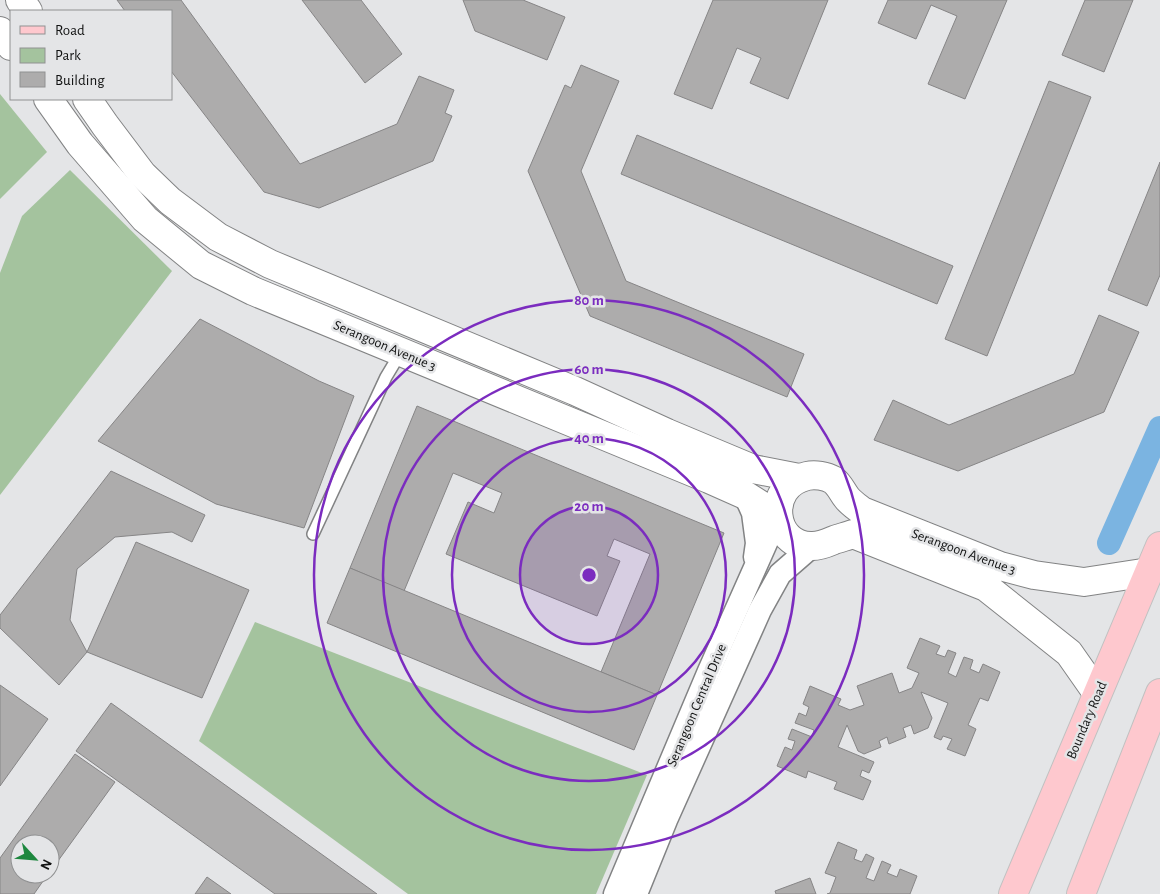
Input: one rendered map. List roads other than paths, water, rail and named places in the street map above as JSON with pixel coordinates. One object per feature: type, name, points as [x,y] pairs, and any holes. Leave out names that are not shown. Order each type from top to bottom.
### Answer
[{"type":"main road","name":"Boundary Road","points":[[1013,894],[1160,546]]},
{"type":"main road","points":[[1081,894],[1160,693]]},
{"type":"street","points":[[0,31],[10,45]]},
{"type":"street","name":"Serangoon Avenue 3","points":[[49,100],[80,144],[145,219],[201,265],[253,291],[745,495],[778,516],[782,527],[789,537],[799,544],[822,543],[853,534],[986,587],[1069,653],[1097,693]]},
{"type":"street","name":"Serangoon Avenue 3","points":[[88,100],[142,174],[170,201],[218,237],[270,264],[576,391],[753,469],[799,478],[816,475],[833,480],[847,498],[862,511],[1000,566],[1034,575],[1084,582],[1148,572]]},
{"type":"street","points":[[778,516],[778,504],[782,493],[799,478]]},
{"type":"street","points":[[745,495],[753,513],[757,543],[753,573]]},
{"type":"street","points":[[822,543],[842,532],[848,521],[849,509],[847,498]]},
{"type":"street","name":"Serangoon Central Drive","points":[[621,894],[709,672],[778,516]]},
{"type":"street","name":"Serangoon Central Drive","points":[[621,894],[666,820],[760,610],[780,574],[822,543]]},
{"type":"lane","points":[[314,534],[386,377],[401,352]]},
{"type":"waterway","points":[[1109,543],[1160,428]]}]
